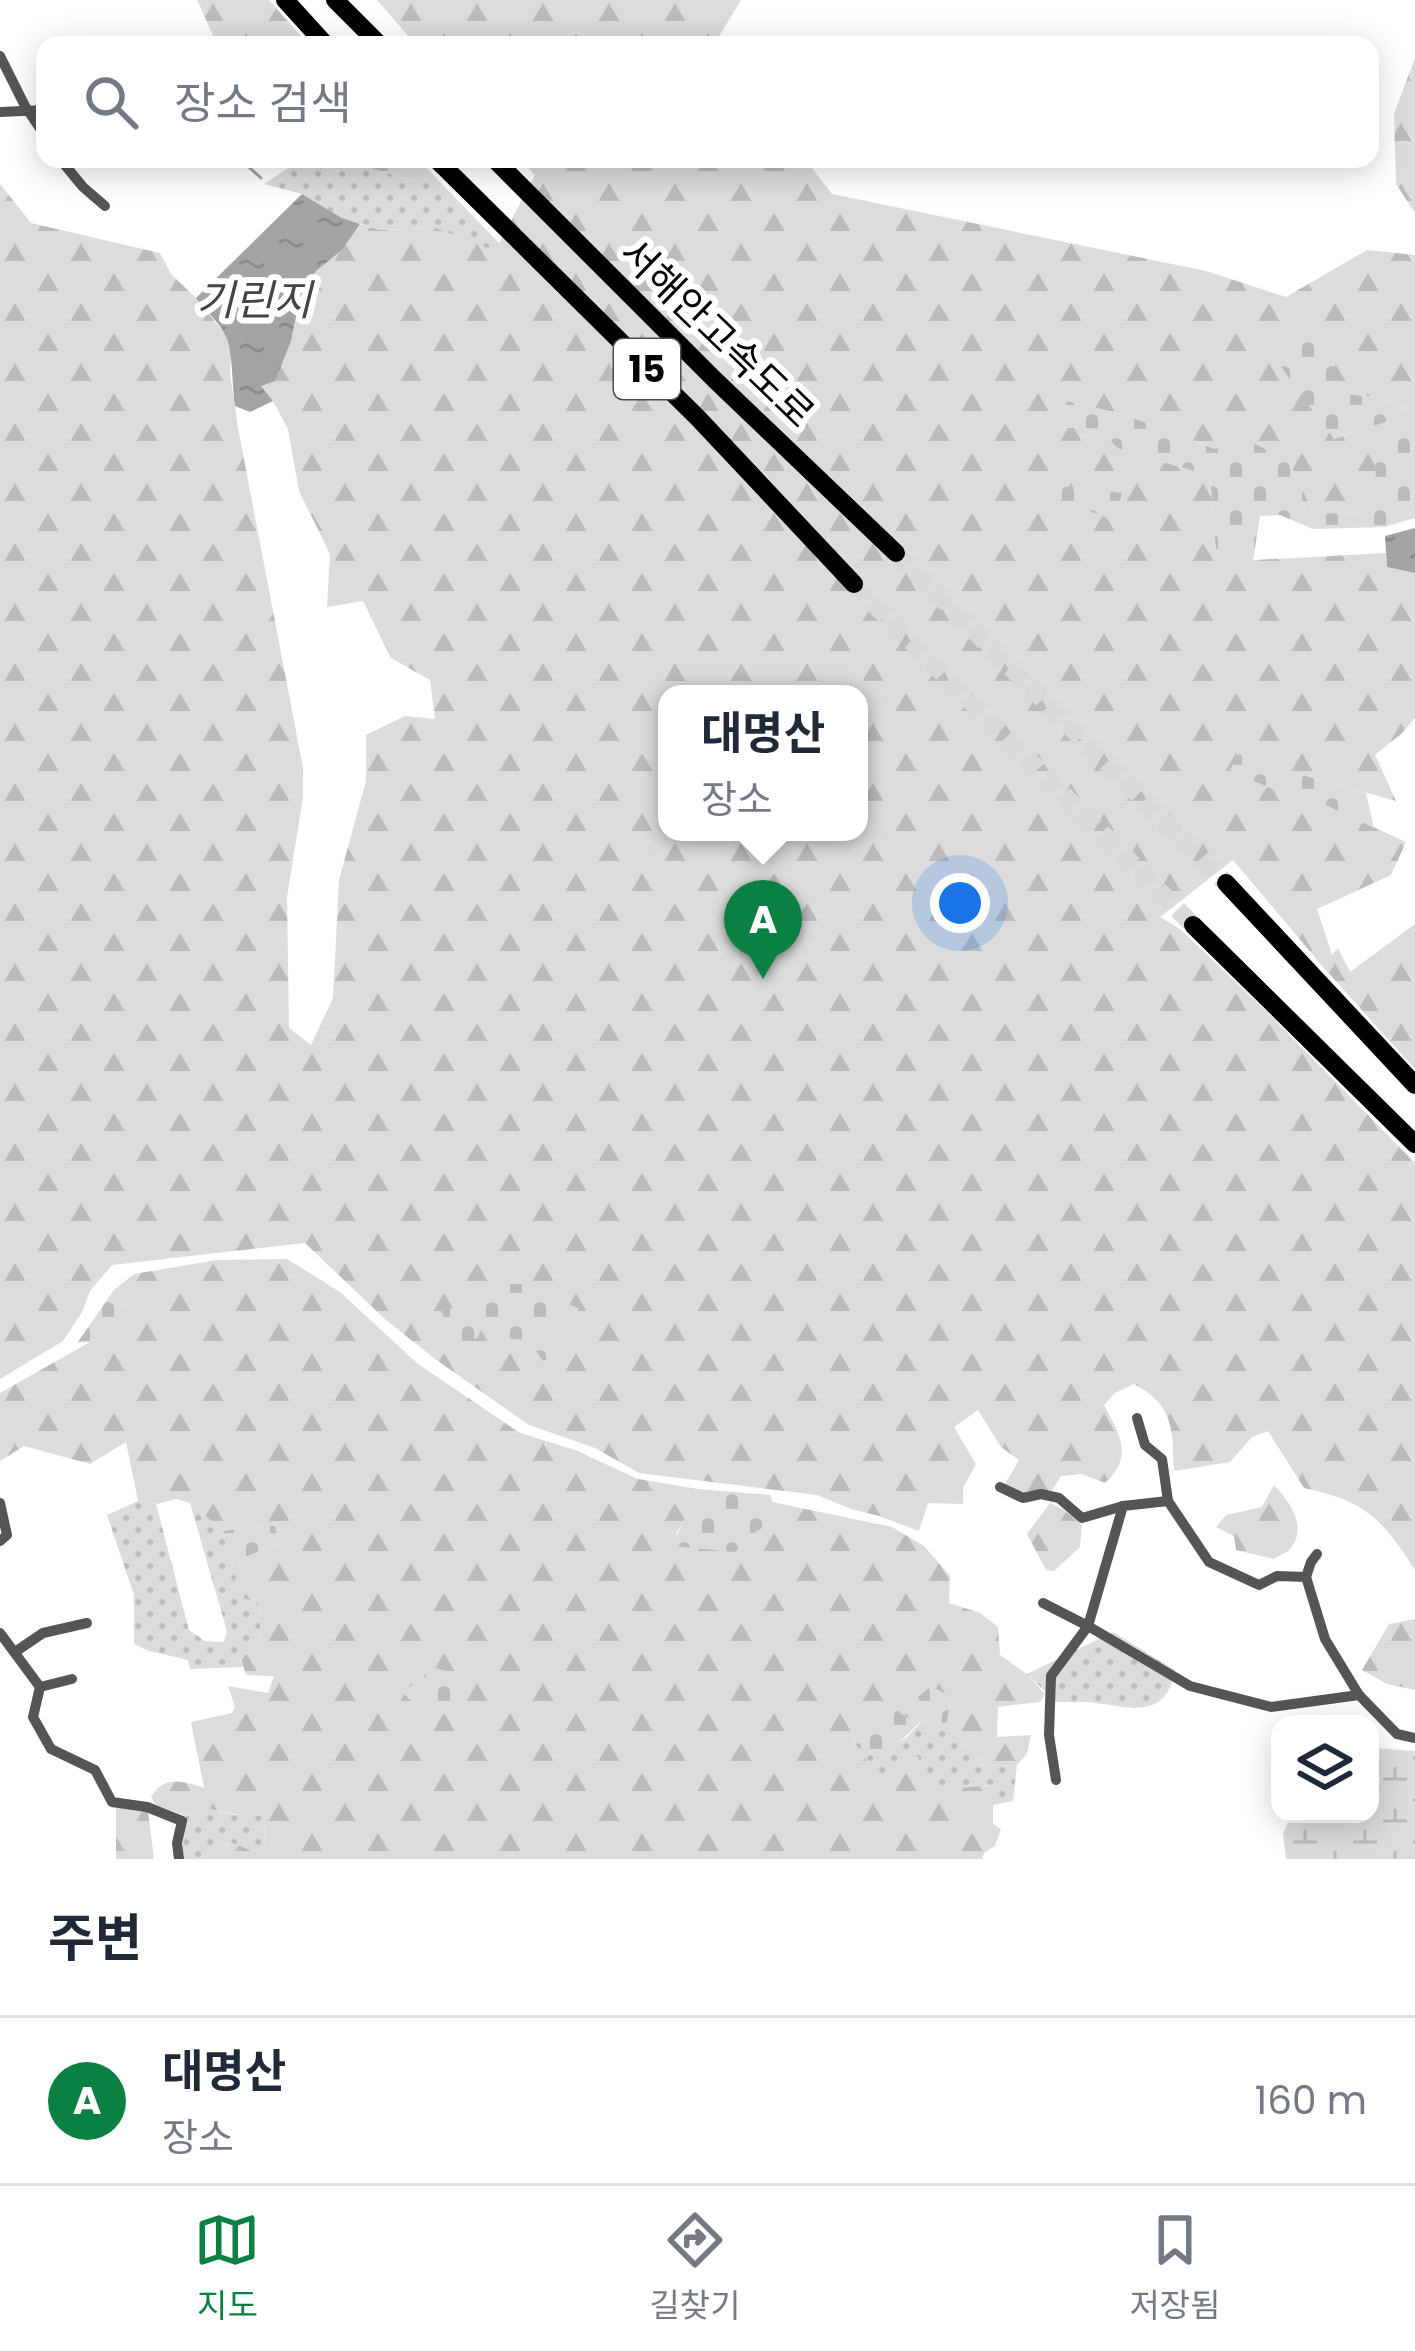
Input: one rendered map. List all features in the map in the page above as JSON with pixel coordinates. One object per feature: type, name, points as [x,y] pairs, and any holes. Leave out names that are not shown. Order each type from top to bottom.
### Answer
[{"type":"highway","points":[[285,0],[318,36]]},
{"type":"highway","points":[[334,0],[371,36]]},
{"type":"highway","name":"서해안고속도로","points":[[445,168],[698,418],[854,584]]},
{"type":"highway","name":"서해안고속도로","points":[[503,168],[896,553]]},
{"type":"highway","points":[[1226,883],[1415,1085]]},
{"type":"highway","points":[[1193,925],[1415,1144]]},
{"type":"street","points":[[0,56],[36,123]]},
{"type":"street","points":[[0,112],[36,112]]},
{"type":"street","points":[[67,168],[105,206]]},
{"type":"street","points":[[1137,1418],[1144,1445],[1162,1459],[1168,1501],[1208,1562],[1259,1585],[1277,1576],[1306,1577]]},
{"type":"street","points":[[1000,1487],[1023,1498],[1040,1494],[1059,1498],[1082,1518],[1123,1506],[1168,1501]]},
{"type":"street","points":[[0,1503],[7,1535],[0,1540]]},
{"type":"street","points":[[1056,1780],[1048,1735],[1051,1676],[1088,1626],[1123,1506]]},
{"type":"street","points":[[1317,1554],[1306,1577],[1325,1639],[1359,1695],[1397,1734],[1415,1738]]},
{"type":"street","points":[[1043,1604],[1190,1686],[1271,1706],[1359,1695]]},
{"type":"street","points":[[15,1652],[43,1633],[87,1623]]},
{"type":"street","points":[[0,1634],[40,1687],[33,1717],[51,1749],[95,1770],[112,1802],[147,1807],[182,1821],[178,1859]]},
{"type":"street","points":[[40,1687],[72,1679]]},
{"type":"green space","points":[[197,0],[269,0],[301,36],[213,36]]},
{"type":"green space","points":[[377,0],[741,0],[719,36],[408,36]]},
{"type":"green space","points":[[1415,58],[1415,213],[1396,184],[1394,114]]},
{"type":"green space","points":[[288,168],[320,168],[326,173],[371,168],[417,182],[440,182],[500,244],[495,252],[436,228],[380,230],[342,218],[302,194],[264,184]]},
{"type":"green space","points":[[371,168],[427,168],[440,182],[417,182]]},
{"type":"green space","points":[[528,168],[812,168],[832,194],[1206,271],[1286,297],[1367,250],[1415,255],[1415,413],[1385,398],[1331,389],[1338,336],[1295,327],[1334,439],[1386,422],[1400,426],[1376,459],[1376,514],[1314,513],[1288,461],[1215,449],[1125,415],[1067,401],[1060,427],[1103,429],[1120,449],[1146,449],[1157,460],[1210,476],[1216,551],[1254,560],[1386,553],[1387,567],[1415,573],[1415,718],[1375,755],[1396,801],[1240,754],[1290,797],[1317,801],[1406,842],[1391,875],[1317,909],[1332,955],[1338,948],[1350,972],[1415,924],[1415,1069],[1233,860],[1160,917],[1180,929],[1264,1009],[1415,1163],[1415,1570],[1382,1525],[1358,1506],[1304,1488],[1268,1431],[1252,1437],[1230,1462],[1174,1471],[1169,1420],[1157,1401],[1134,1384],[1104,1405],[1121,1445],[1114,1473],[1105,1483],[1082,1474],[1061,1476],[1049,1495],[1025,1494],[1005,1484],[1019,1460],[1001,1447],[978,1410],[954,1427],[976,1464],[963,1488],[963,1504],[928,1503],[919,1531],[817,1495],[639,1473],[595,1448],[529,1425],[386,1320],[305,1243],[112,1265],[90,1291],[63,1341],[0,1379],[0,184],[31,223],[160,253],[171,274],[225,334],[239,433],[303,768],[287,897],[289,1028],[311,1045],[333,998],[339,880],[366,781],[366,735],[405,716],[435,719],[430,680],[391,658],[363,601],[327,607],[330,554],[299,491],[288,429],[261,386],[291,341],[300,297],[316,271],[342,250],[360,224],[380,230],[436,228],[495,251],[535,175]]},
{"type":"green space","points":[[1295,327],[1339,336],[1332,389],[1385,398],[1415,413],[1415,518],[1384,527],[1313,529],[1280,515],[1260,516],[1253,560],[1216,551],[1210,476],[1157,460],[1146,449],[1120,449],[1103,429],[1059,427],[1067,401],[1125,415],[1215,449],[1242,437],[1288,461],[1314,513],[1375,514],[1376,459],[1399,426],[1386,422],[1334,439],[1276,360]]},
{"type":"green space","points":[[1058,486],[1122,493],[1115,521],[1055,497]]},
{"type":"green space","points":[[1239,754],[1366,793],[1374,828],[1317,801],[1290,797],[1230,770]]},
{"type":"green space","points":[[287,1259],[340,1292],[418,1364],[520,1433],[575,1450],[638,1479],[698,1489],[676,1534],[735,1551],[777,1519],[772,1502],[892,1527],[924,1546],[950,1576],[949,1603],[980,1613],[998,1627],[1000,1655],[1045,1694],[1040,1702],[998,1707],[997,1737],[1031,1735],[1027,1754],[1017,1765],[984,1766],[947,1722],[951,1697],[918,1697],[923,1720],[917,1725],[879,1705],[854,1741],[876,1777],[918,1756],[929,1791],[993,1785],[993,1824],[1001,1829],[995,1846],[982,1859],[205,1859],[208,1852],[233,1843],[254,1852],[265,1846],[264,1816],[209,1809],[186,1816],[156,1805],[151,1797],[168,1783],[204,1788],[191,1722],[232,1713],[235,1707],[228,1686],[268,1693],[274,1676],[246,1675],[241,1659],[261,1642],[259,1604],[231,1593],[241,1559],[278,1543],[260,1526],[223,1531],[190,1503],[177,1499],[156,1504],[138,1501],[126,1442],[90,1464],[24,1446],[0,1461],[0,1393],[90,1342],[130,1327],[134,1315],[114,1290],[134,1274],[217,1260]]},
{"type":"green space","points":[[501,1284],[531,1284],[578,1308],[578,1319],[559,1316],[546,1323],[562,1353],[543,1361],[528,1340],[506,1338],[494,1325],[483,1326],[478,1337],[464,1347],[451,1334],[441,1310],[495,1302]]},
{"type":"green space","points":[[114,1290],[134,1315],[130,1327],[77,1343]]},
{"type":"green space","points":[[1274,1485],[1297,1523],[1296,1540],[1274,1559],[1236,1550],[1234,1536],[1216,1527],[1226,1515],[1262,1507]]},
{"type":"green space","points":[[698,1489],[770,1495],[778,1519],[735,1552],[674,1546]]},
{"type":"green space","points":[[138,1501],[156,1504],[189,1630],[205,1641],[224,1642],[227,1631],[190,1503],[223,1531],[228,1557],[241,1559],[232,1592],[259,1604],[261,1642],[241,1659],[243,1667],[190,1669],[188,1660],[134,1644],[134,1595],[107,1515]]},
{"type":"green space","points":[[1050,1503],[1082,1525],[1080,1547],[1054,1571],[1046,1570],[1027,1534]]},
{"type":"green space","points":[[275,1526],[278,1543],[241,1559],[228,1557],[223,1531]]},
{"type":"green space","points":[[1415,1619],[1415,1690],[1387,1684],[1362,1670],[1389,1624]]},
{"type":"green space","points":[[1113,1632],[1175,1670],[1170,1687],[1153,1705],[1056,1702],[1027,1674]]},
{"type":"green space","points":[[435,1668],[446,1671],[452,1686],[450,1711],[421,1710],[402,1692]]},
{"type":"green space","points":[[931,1686],[951,1697],[947,1722],[933,1727],[923,1720],[918,1697]]},
{"type":"green space","points":[[878,1705],[898,1711],[917,1725],[874,1759],[859,1733]]},
{"type":"green space","points":[[923,1720],[933,1727],[947,1722],[984,1766],[1017,1765],[1013,1801],[993,1805],[993,1785],[929,1792],[876,1777],[854,1742],[859,1733],[874,1758],[907,1737]]},
{"type":"green space","points":[[1379,1748],[1415,1751],[1415,1859],[1286,1859],[1283,1833],[1288,1823],[1379,1823]]},
{"type":"green space","points":[[116,1805],[148,1811],[154,1859],[116,1859]]},
{"type":"green space","points":[[209,1809],[264,1815],[265,1846],[254,1852],[232,1843],[208,1852],[205,1859],[181,1859],[186,1816]]},
{"type":"water","name":"기린지","points":[[302,194],[360,224],[342,250],[316,271],[300,297],[291,341],[275,381],[261,386],[273,401],[250,412],[235,406],[226,337],[196,298]]},
{"type":"water","points":[[1415,528],[1415,573],[1387,567],[1385,536]]},
{"type":"waterway","points":[[250,168],[261,178]]},
{"type":"tunnel","points":[[896,553],[1226,883]]},
{"type":"tunnel","points":[[854,584],[1193,925]]},
{"type":"place","name":"대명산","points":[[763,979]]}]
